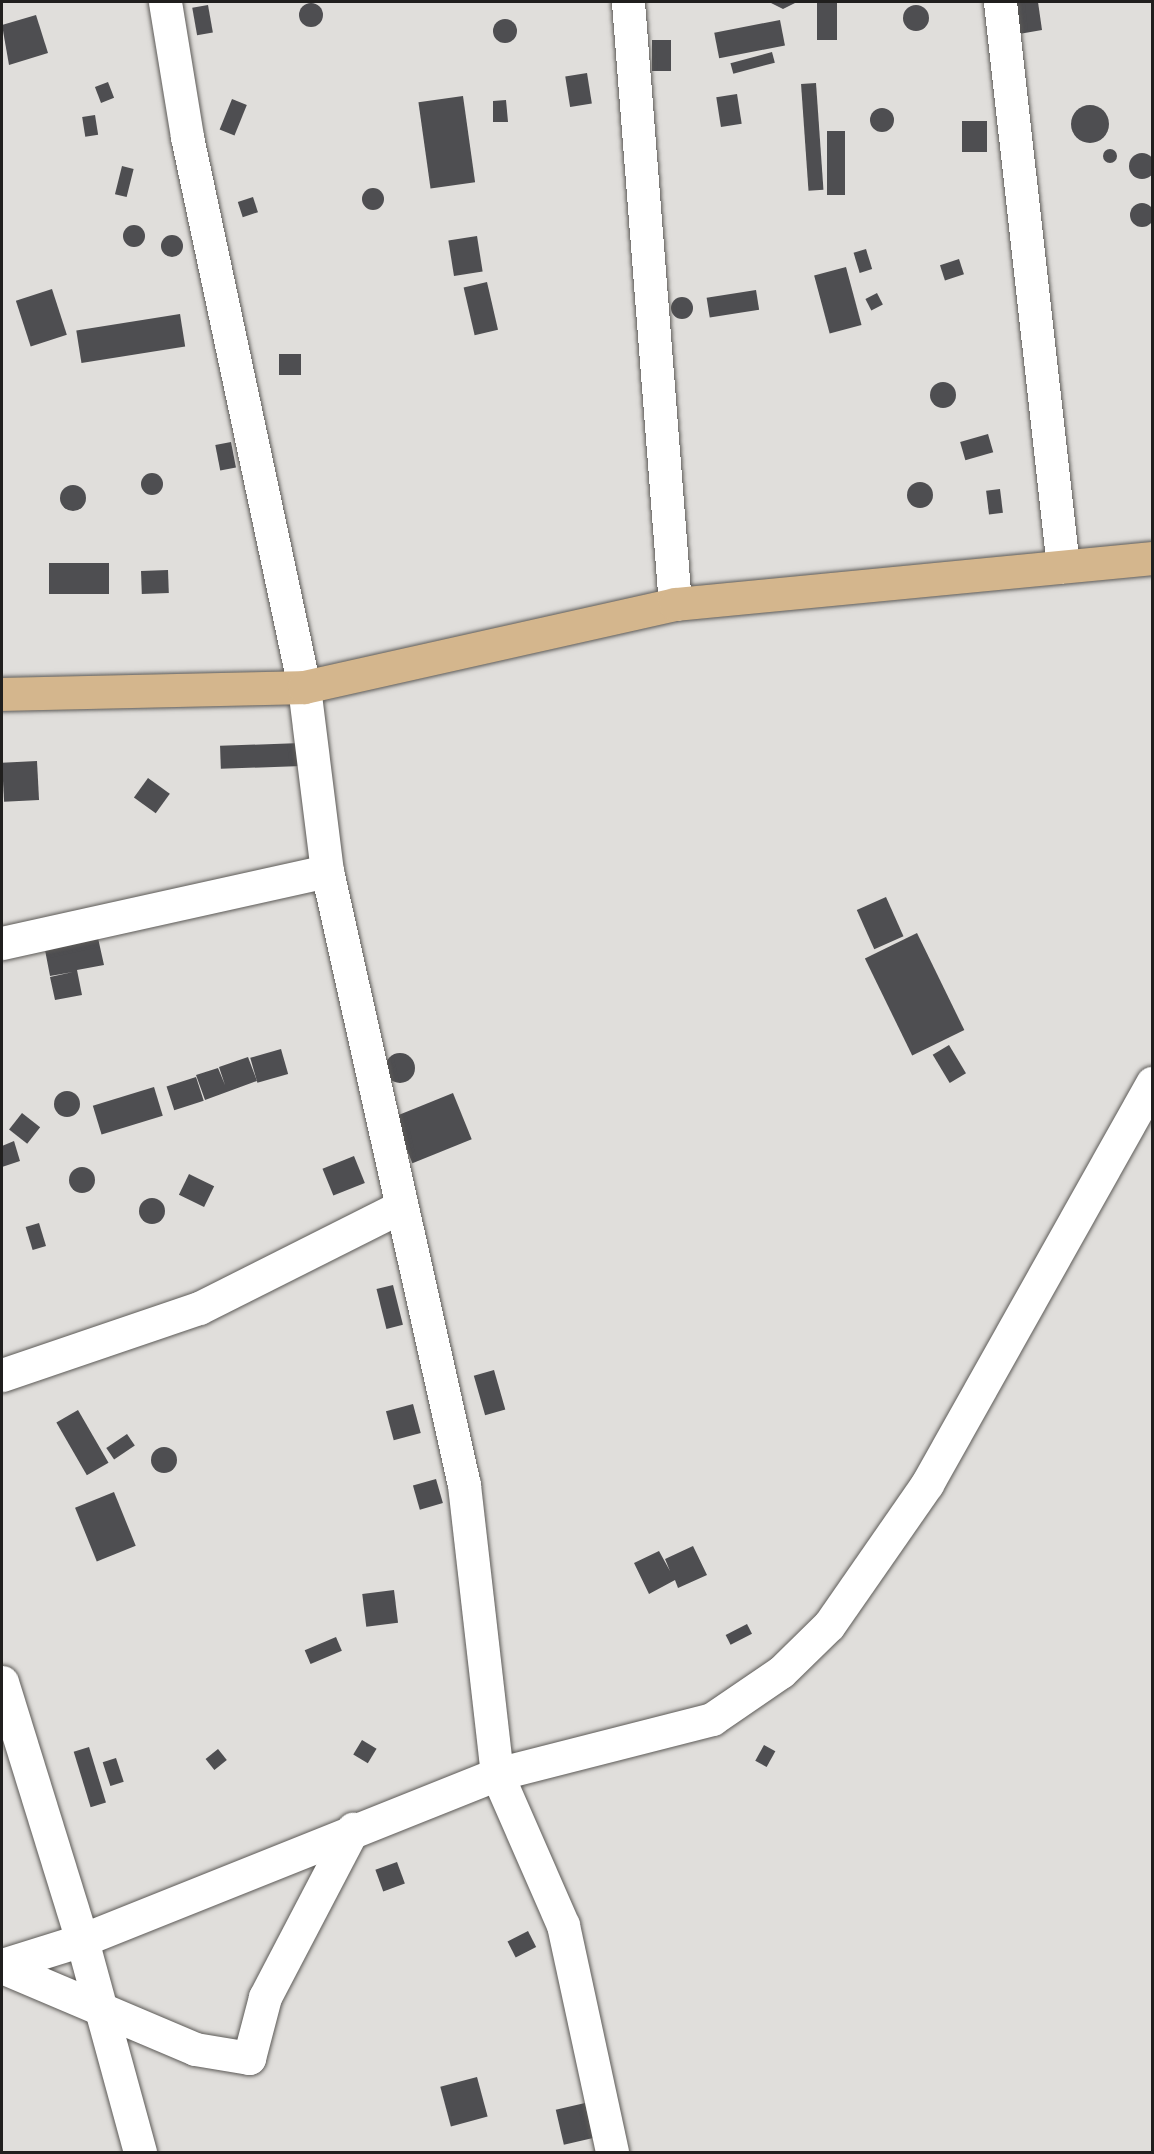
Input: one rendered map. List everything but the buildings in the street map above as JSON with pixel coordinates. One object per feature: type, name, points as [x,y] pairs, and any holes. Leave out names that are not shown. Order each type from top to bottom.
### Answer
[{"type":"main road","points":[[2,694],[304,687],[675,604],[1152,558]]},
{"type":"street","points":[[165,2],[187,137],[304,687],[327,871],[398,1209],[464,1485],[497,1774],[563,1925],[612,2152]]},
{"type":"street","points":[[628,2],[675,604]]},
{"type":"street","points":[[1000,2],[1063,566]]},
{"type":"street","points":[[2,942],[327,871]]},
{"type":"street","points":[[2,1966],[82,1940],[353,1829],[497,1774],[712,1719],[781,1672],[829,1625],[927,1484],[1152,1083]]},
{"type":"street","points":[[2,1375],[199,1308],[398,1209]]},
{"type":"street","points":[[2,1682],[82,1940],[140,2152]]},
{"type":"street","points":[[2,1966],[98,2005],[195,2049],[249,2058],[265,1997],[353,1829]]}]
